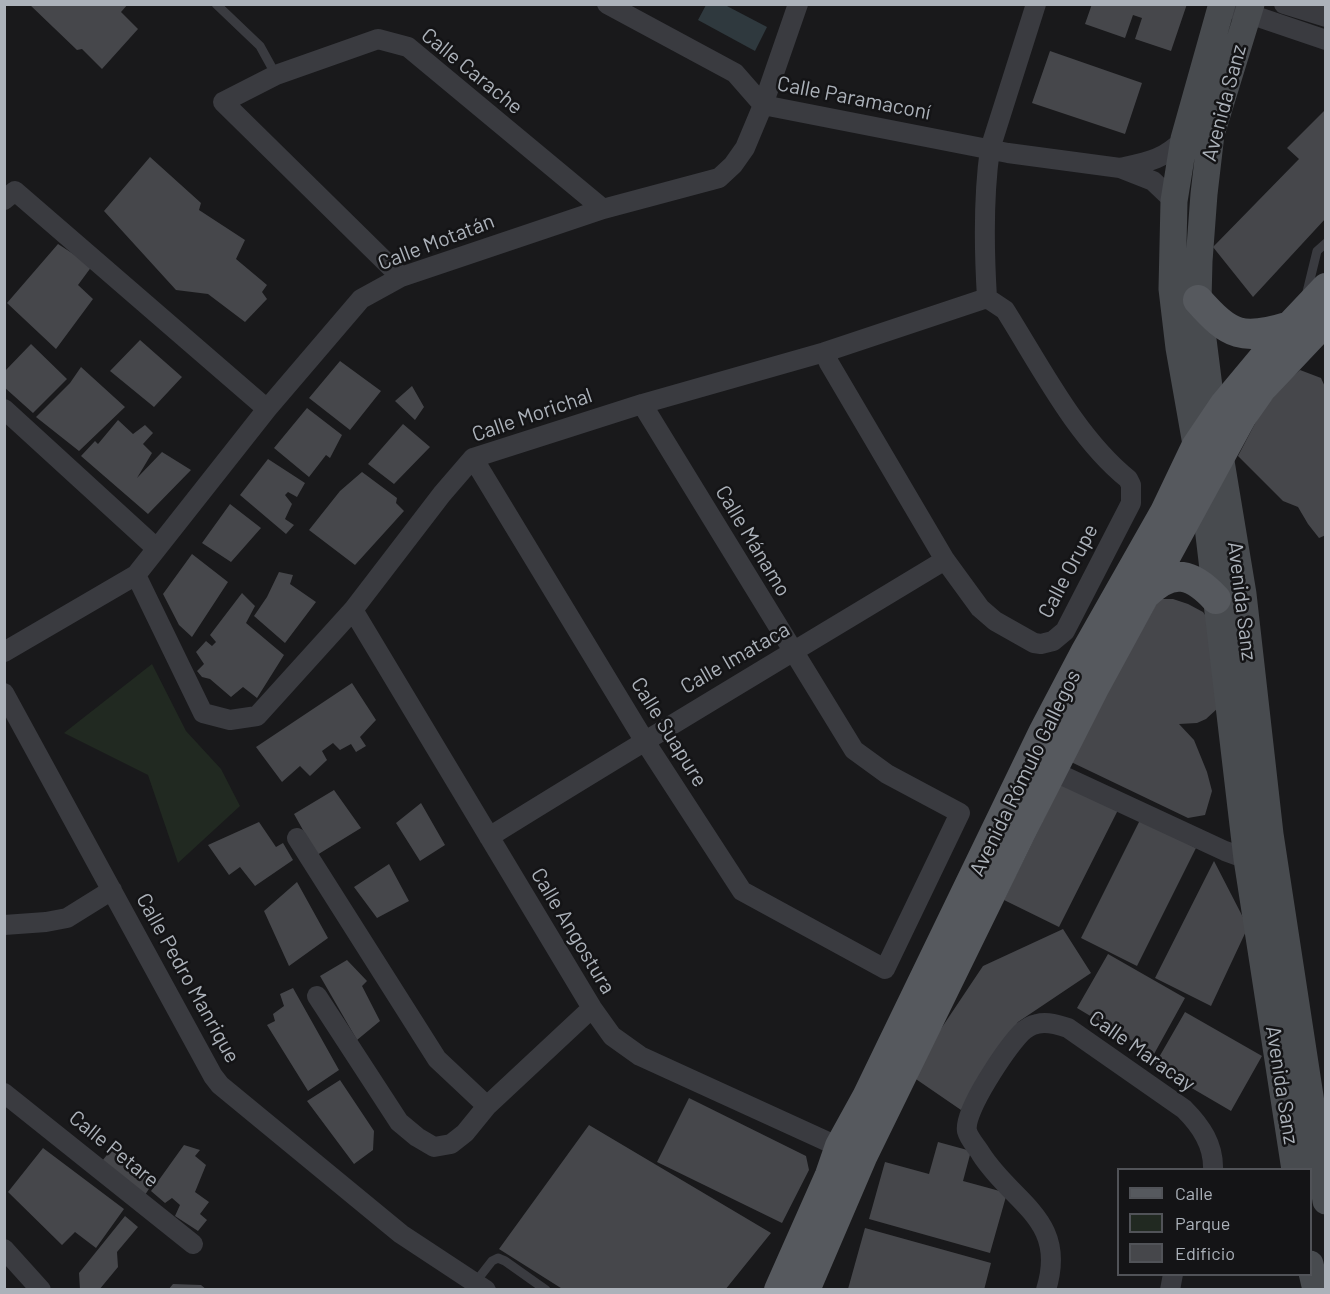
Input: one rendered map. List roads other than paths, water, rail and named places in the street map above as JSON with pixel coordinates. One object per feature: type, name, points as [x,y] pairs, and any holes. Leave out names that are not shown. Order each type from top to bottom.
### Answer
[{"type":"main road","name":"Avenida Rómulo Gallegos","points":[[819,1269],[851,1152],[1041,765],[1085,653],[1165,512],[1208,451],[1242,416],[1313,321],[1326,288]]},
{"type":"main road","points":[[1198,300],[1221,324],[1242,334],[1269,332],[1313,321]]},
{"type":"main road","name":"Avenida Rómulo Gallegos","points":[[1041,765],[1095,687],[1203,484],[1215,416],[1313,321]]},
{"type":"main road","points":[[1147,593],[1158,582],[1179,576],[1196,582],[1216,599]]},
{"type":"main road","name":"Avenida Rómulo Gallegos","points":[[779,1290],[830,1175],[851,1152]]},
{"type":"street","name":"Calle Paramaconí","points":[[606,4],[735,73],[763,105],[990,149],[1120,168],[1153,181],[1174,201]]},
{"type":"street","name":"Calle Motatán","points":[[136,576],[267,409],[361,299],[401,277],[603,209],[719,178],[733,165],[745,148],[763,105],[798,4]]},
{"type":"street","points":[[987,298],[985,249],[987,168],[990,149],[1036,4]]},
{"type":"street","points":[[1284,4],[1326,17]]},
{"type":"street","points":[[1221,5],[1249,10],[1326,40]]},
{"type":"street","name":"Avenida Sanz","points":[[1221,5],[1184,139],[1174,201],[1172,289],[1179,348],[1191,407],[1208,451],[1243,594],[1270,834],[1326,1202]]},
{"type":"street","name":"Avenida Sanz","points":[[1215,416],[1198,300],[1198,261],[1211,134],[1249,10]]},
{"type":"street","name":"Calle Carache","points":[[401,277],[223,102],[276,75],[378,39],[408,47],[603,209]]},
{"type":"street","name":"Calle Paramaconí","points":[[1120,168],[1164,156],[1184,139]]},
{"type":"street","points":[[10,196],[267,409]]},
{"type":"street","name":"Calle Morichal","points":[[136,576],[203,713],[230,720],[257,716],[353,610],[442,494],[473,458],[642,404],[825,352],[987,298]]},
{"type":"street","name":"Calle Orupe","points":[[825,352],[835,373],[945,560],[968,593],[995,621],[1034,643],[1053,641],[1065,631],[1132,497],[1131,485],[1128,479],[1085,435],[1005,310],[987,298]]},
{"type":"street","name":"Calle Mánamo","points":[[642,404],[854,750],[887,774],[960,813],[885,969]]},
{"type":"street","points":[[4,409],[156,548]]},
{"type":"street","name":"Calle Suapure","points":[[473,458],[644,740],[742,891],[885,969]]},
{"type":"street","name":"Avenida Sanz","points":[[1203,484],[1247,859],[1295,1168]]},
{"type":"street","name":"Calle Imataca","points":[[489,837],[644,740],[793,653],[945,560]]},
{"type":"street","points":[[4,652],[136,576]]},
{"type":"street","name":"Calle Angostura","points":[[353,610],[592,1008],[612,1036],[640,1056],[851,1152]]},
{"type":"street","name":"Calle Pedro Manrique","points":[[4,693],[213,1076],[401,1234],[477,1287]]},
{"type":"street","points":[[1041,765],[1225,851],[1247,859]]},
{"type":"street","points":[[297,838],[436,1059],[487,1106]]},
{"type":"street","points":[[4,925],[67,918],[112,890]]},
{"type":"street","points":[[317,996],[399,1122],[434,1147],[451,1144],[465,1133],[487,1106],[592,1008]]},
{"type":"street","name":"Calle Maracay","points":[[1046,1290],[1052,1270],[1052,1254],[1047,1235],[1032,1213],[985,1160],[967,1133],[966,1121],[973,1103],[1023,1031],[1038,1023],[1053,1023],[1068,1028],[1184,1110],[1200,1126],[1204,1134],[1213,1168]]},
{"type":"street","name":"Calle Petare","points":[[4,1093],[193,1244]]},
{"type":"street","points":[[4,1249],[41,1290]]},
{"type":"street","points":[[1312,1269],[1316,1290]]},
{"type":"lane","points":[[216,4],[260,46],[276,75]]},
{"type":"lane","points":[[1313,321],[1317,251],[1326,243]]},
{"type":"lane","points":[[477,1287],[492,1262],[498,1258],[546,1290]]}]
